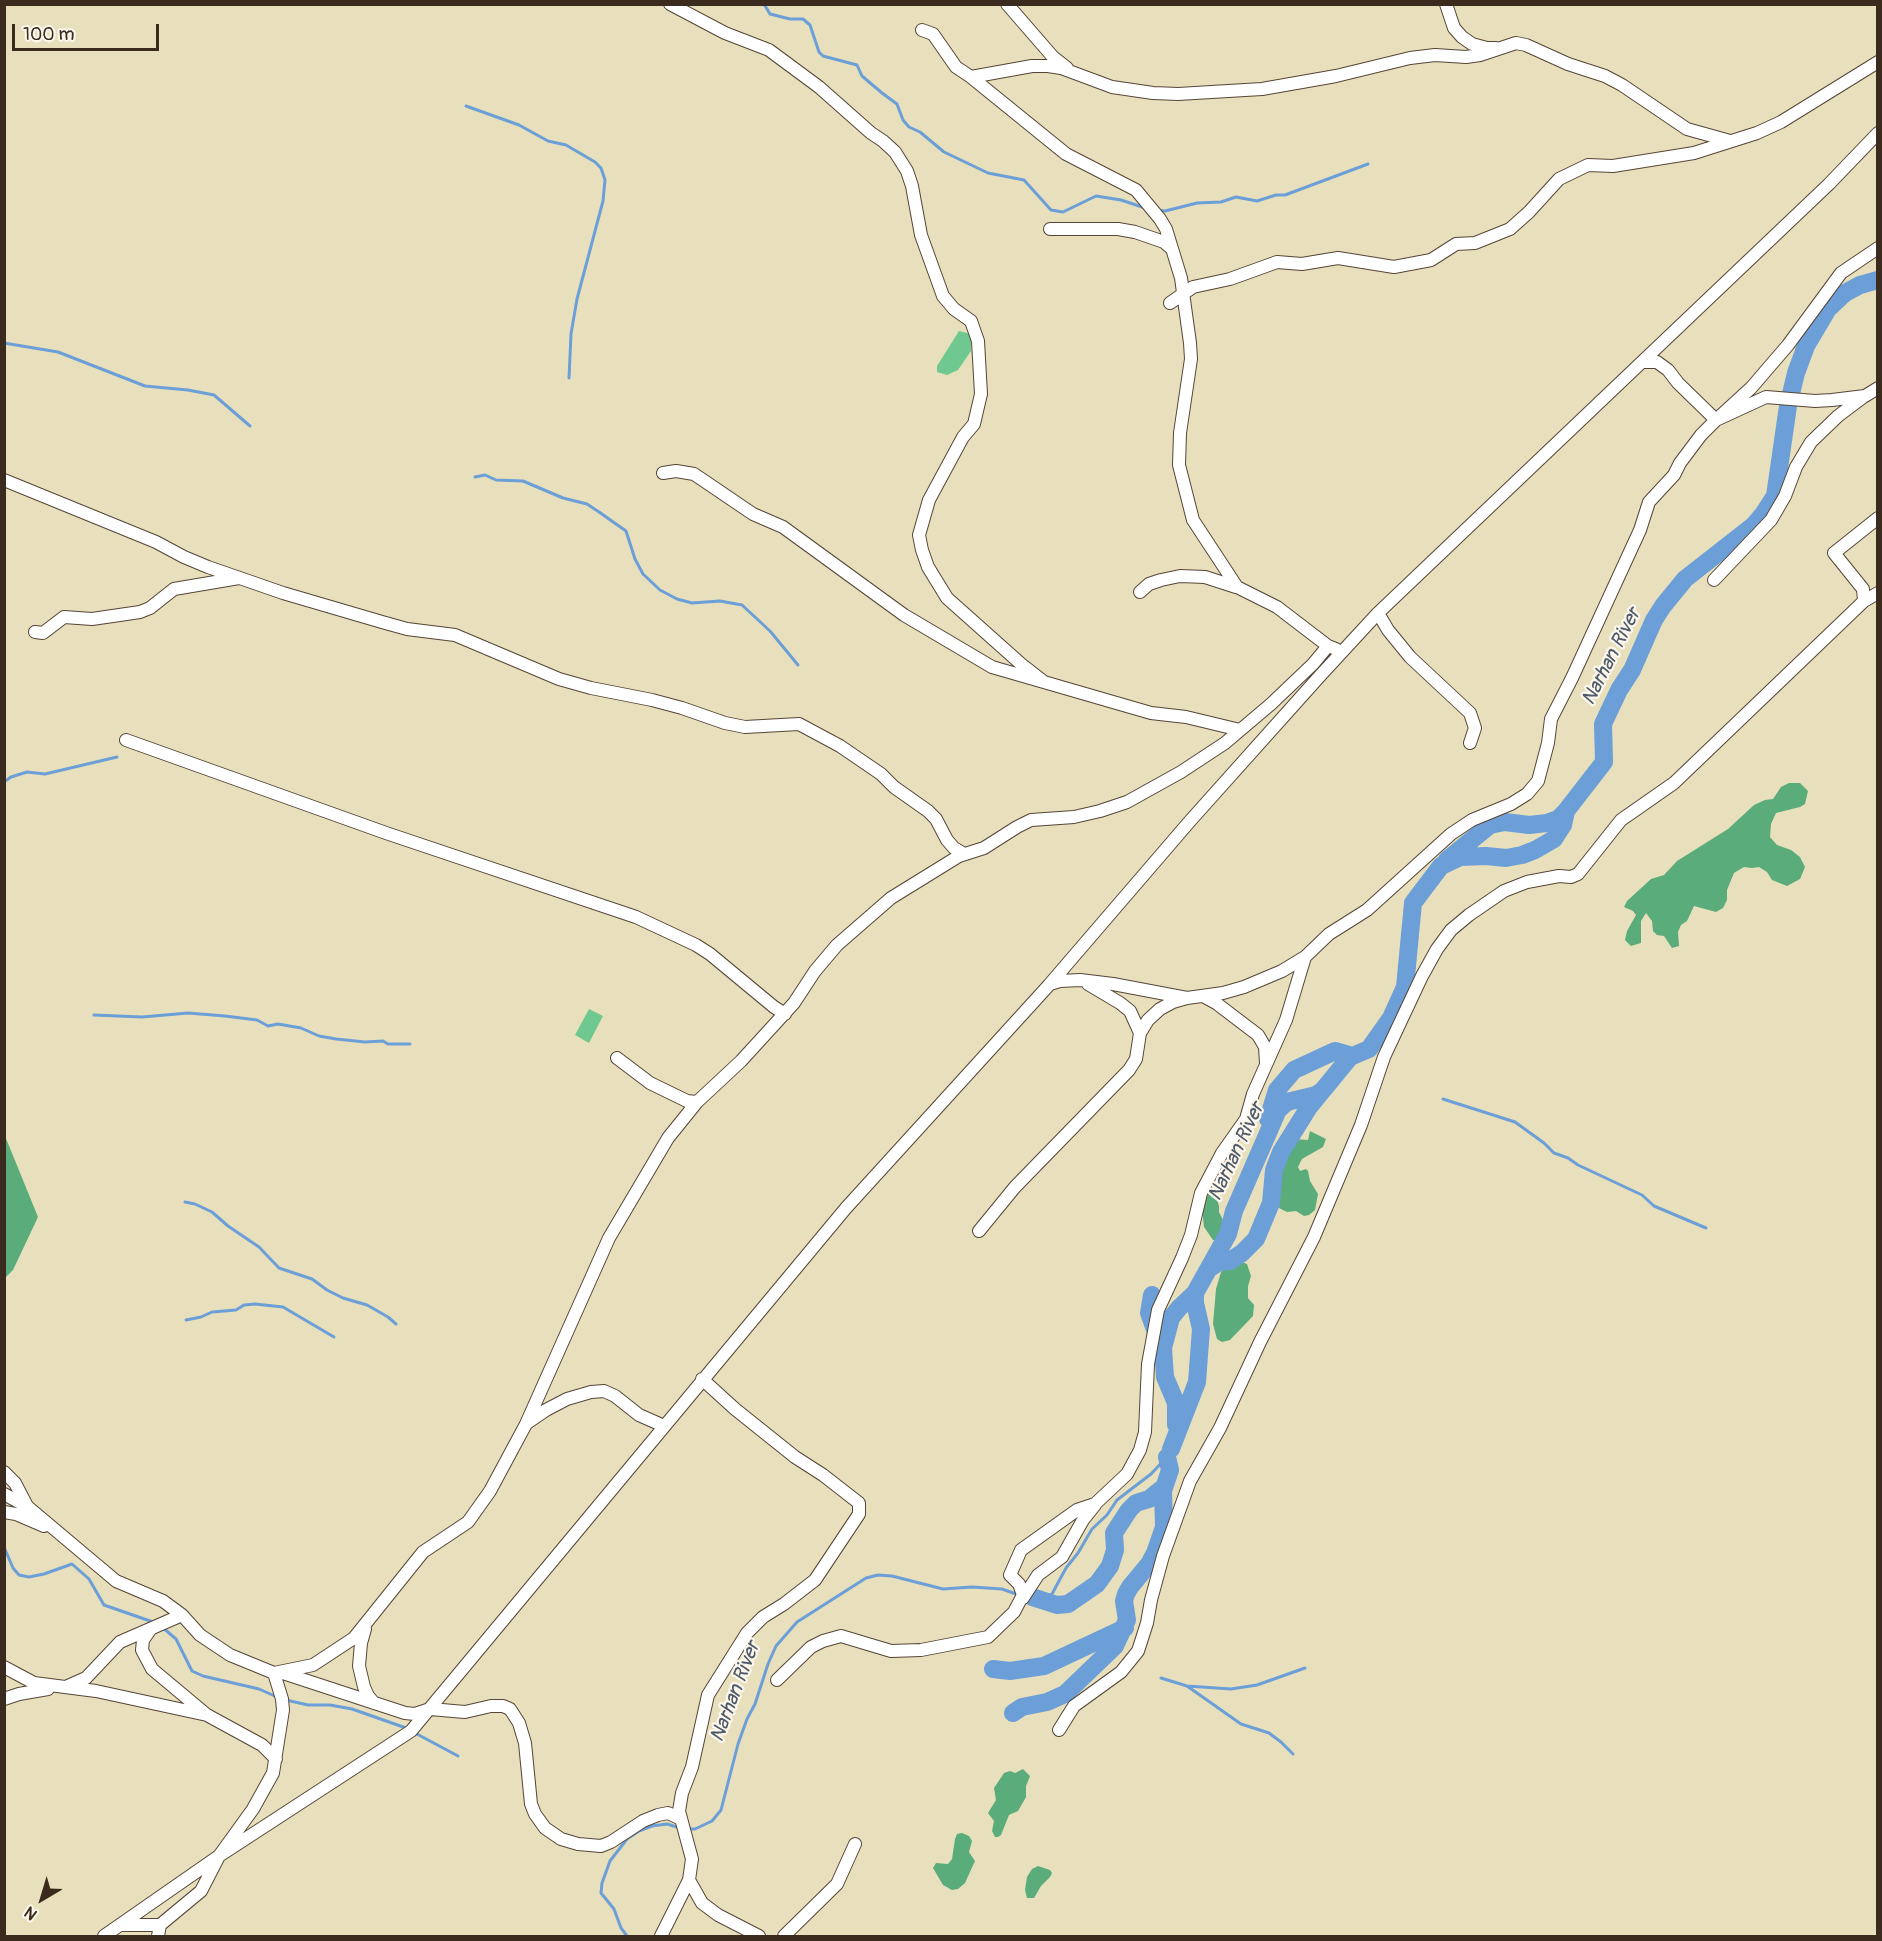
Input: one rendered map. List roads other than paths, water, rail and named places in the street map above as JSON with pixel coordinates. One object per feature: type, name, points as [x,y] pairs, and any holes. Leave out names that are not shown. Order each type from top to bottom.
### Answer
[{"type":"street","points":[[670,4],[725,33],[769,50],[819,87],[871,133],[884,141],[895,152],[907,171],[921,235],[943,296],[954,309],[971,321],[978,341],[981,394],[974,424],[963,437],[929,500],[919,535],[922,550],[928,567],[947,598],[1044,682]]},
{"type":"street","points":[[1007,4],[1053,57],[1073,72]]},
{"type":"street","points":[[1446,4],[1454,28],[1461,37],[1472,44],[1487,48],[1500,48]]},
{"type":"street","points":[[922,30],[933,34],[956,67],[1066,154],[1136,190],[1166,229],[1184,293],[1191,358],[1180,433],[1181,472],[1193,520],[1237,587]]},
{"type":"street","points":[[971,77],[1032,66],[1048,66],[1073,72],[1112,87],[1153,93],[1178,94],[1262,89],[1345,74],[1410,58],[1435,55],[1473,56],[1516,43],[1605,76],[1687,129],[1730,141]]},
{"type":"street","points":[[1170,303],[1193,287],[1230,279],[1277,262],[1302,264],[1338,258],[1394,267],[1431,260],[1456,244],[1475,243],[1510,229],[1559,179],[1588,165],[1613,166],[1694,153],[1757,134],[1781,122],[1878,62]]},
{"type":"street","points":[[104,1936],[219,1856],[411,1731],[846,1208],[1049,985],[1197,813],[1377,613],[1829,184],[1878,133]]},
{"type":"street","points":[[1050,229],[1118,229],[1164,242],[1172,249]]},
{"type":"street","points":[[979,1231],[1014,1187],[1129,1070],[1136,1059],[1140,1033],[1148,1020],[1160,1009],[1187,998],[1244,987],[1282,971],[1305,957],[1329,934],[1367,910],[1451,834],[1472,820],[1527,794],[1538,781],[1548,743],[1551,719],[1640,530],[1649,502],[1674,475],[1701,435],[1751,388],[1788,345],[1841,273],[1878,248]]},
{"type":"street","points":[[1642,362],[1657,362],[1668,370],[1678,384],[1716,420]]},
{"type":"street","points":[[1714,580],[1771,520],[1810,442],[1838,416],[1871,397],[1878,388]]},
{"type":"street","points":[[1716,420],[1766,397],[1821,401],[1871,397]]},
{"type":"street","points":[[663,473],[676,471],[694,474],[753,514],[783,527],[888,604],[992,667],[1151,713],[1186,717],[1240,730]]},
{"type":"street","points":[[4,480],[156,542],[184,557],[240,578],[407,629],[455,635],[559,680],[682,708],[725,723],[745,727],[799,724],[840,746],[881,774],[894,787],[936,819],[947,840],[964,854]]},
{"type":"street","points":[[1864,601],[1863,589],[1834,553],[1878,518]]},
{"type":"street","points":[[1140,592],[1161,580],[1180,576],[1205,577],[1237,587],[1277,607],[1328,646],[1343,651]]},
{"type":"street","points":[[35,632],[43,633],[64,617],[92,619],[140,612],[150,608],[174,589],[240,578]]},
{"type":"street","points":[[1059,1730],[1074,1706],[1121,1672],[1138,1651],[1163,1556],[1190,1481],[1220,1428],[1260,1342],[1314,1236],[1361,1125],[1384,1057],[1437,949],[1451,930],[1504,891],[1527,882],[1559,876],[1571,877],[1578,874],[1622,820],[1674,783],[1864,601],[1878,593]]},
{"type":"street","points":[[1377,613],[1410,657],[1470,713],[1475,728],[1470,743]]},
{"type":"street","points":[[277,1672],[313,1665],[354,1638],[423,1552],[468,1522],[490,1491],[526,1424],[609,1238],[668,1138],[698,1102],[741,1061],[795,1003],[815,971],[837,945],[891,898],[964,854],[984,848],[1017,827],[1031,820],[1074,817],[1127,802],[1181,772],[1225,743],[1296,680],[1328,646]]},
{"type":"street","points":[[126,740],[341,817],[636,917],[703,949],[785,1014]]},
{"type":"street","points":[[777,1680],[811,1647],[841,1636],[891,1651],[921,1650],[988,1636],[1014,1612],[1038,1575],[1062,1557],[1095,1504],[1127,1474],[1140,1450],[1145,1432],[1148,1364],[1158,1310],[1191,1235],[1201,1193],[1222,1153],[1246,1119],[1253,1094],[1286,1020],[1305,957]]},
{"type":"street","points":[[1049,985],[1060,981],[1113,984],[1187,998]]},
{"type":"street","points":[[1080,981],[1130,1011],[1140,1033]]},
{"type":"street","points":[[1203,996],[1216,1003],[1258,1035],[1265,1047],[1266,1066]]},
{"type":"street","points":[[617,1058],[650,1083],[687,1101],[698,1102]]},
{"type":"street","points":[[661,1936],[689,1880],[692,1859],[679,1811],[682,1793],[692,1767],[708,1695],[747,1633],[763,1617],[815,1580],[859,1514],[859,1503],[795,1457],[702,1379]]},
{"type":"street","points":[[526,1424],[567,1399],[604,1391],[615,1396],[639,1415],[664,1426]]},
{"type":"street","points":[[4,1472],[15,1484],[28,1507]]},
{"type":"street","points":[[4,1494],[28,1507],[116,1581],[163,1600],[182,1615],[200,1635],[230,1655],[375,1704],[415,1714],[430,1709],[465,1712],[491,1706],[503,1706],[510,1709],[519,1723],[525,1743],[534,1814],[545,1828],[561,1839],[578,1844],[601,1846],[642,1821],[658,1815],[668,1813],[681,1820]]},
{"type":"street","points":[[1023,1598],[1019,1584],[1011,1575],[1021,1550],[1077,1510],[1095,1504]]},
{"type":"street","points":[[4,1512],[15,1514],[56,1532]]},
{"type":"street","points":[[4,1699],[19,1694],[66,1687],[87,1678],[120,1642],[182,1615]]},
{"type":"street","points":[[367,1622],[361,1643],[359,1666],[364,1687],[375,1704]]},
{"type":"street","points":[[150,1629],[143,1640],[142,1650],[152,1669],[207,1715],[262,1745],[271,1751],[276,1759]]},
{"type":"street","points":[[4,1667],[34,1683],[96,1691],[207,1715]]},
{"type":"street","points":[[120,1925],[159,1931],[201,1891],[219,1856],[273,1773],[283,1710],[277,1672]]},
{"type":"street","points":[[784,1936],[837,1884],[855,1844]]},
{"type":"street","points":[[689,1880],[702,1902],[718,1915],[759,1936]]},
{"type":"waterway","points":[[764,4],[770,14],[790,19],[803,19],[810,25],[819,52],[823,56],[857,65],[862,76],[897,104],[903,120],[909,127],[920,132],[944,152],[988,173],[1024,180],[1051,210],[1063,212],[1096,196],[1121,200],[1145,208]]},
{"type":"waterway","points":[[466,106],[519,125],[548,141],[566,145],[601,168],[605,180],[603,201],[577,299],[571,334],[569,378]]},
{"type":"waterway","points":[[1157,210],[1165,211],[1197,203],[1221,202],[1236,197],[1257,201],[1276,195],[1285,195],[1368,164]]},
{"type":"waterway","name":"Narhan River","points":[[1171,1449],[1197,1382],[1201,1329],[1195,1293],[1228,1234],[1234,1211],[1278,1110],[1287,1102],[1316,1095],[1323,1090],[1350,1057],[1369,1049],[1391,1018],[1405,987],[1413,903],[1441,866],[1460,857],[1506,858],[1522,855],[1554,839],[1563,825],[1566,811],[1604,762],[1603,724],[1663,606],[1685,579],[1754,525],[1775,496],[1788,406],[1796,373],[1806,346],[1828,309],[1845,293],[1860,285],[1878,280]]},
{"type":"waterway","points":[[4,343],[58,352],[145,386],[214,395],[250,426]]},
{"type":"waterway","points":[[475,477],[485,475],[496,480],[523,481],[563,498],[587,504],[626,531],[635,559],[643,574],[660,590],[677,599],[692,603],[720,601],[742,605],[770,631],[798,665]]},
{"type":"waterway","points":[[4,782],[27,772],[45,774],[117,757]]},
{"type":"waterway","points":[[1447,860],[1490,825],[1505,822],[1529,825],[1547,823],[1558,819],[1566,811]]},
{"type":"waterway","points":[[94,1015],[142,1017],[188,1013],[225,1016],[257,1020],[268,1026],[278,1024],[301,1028],[319,1036],[336,1039],[410,1044]]},
{"type":"waterway","points":[[1268,1119],[1277,1090],[1294,1070],[1335,1051],[1352,1056]]},
{"type":"waterway","points":[[1210,1268],[1219,1262],[1230,1261],[1256,1239],[1271,1203],[1274,1170],[1281,1152],[1309,1107],[1322,1091]]},
{"type":"waterway","points":[[1443,1099],[1515,1122],[1554,1153],[1642,1195],[1654,1206],[1706,1228]]},
{"type":"waterway","points":[[185,1202],[212,1212],[259,1247],[279,1268],[312,1279],[343,1298],[367,1305],[396,1324]]},
{"type":"waterway","points":[[1176,1425],[1176,1403],[1165,1377],[1163,1348],[1171,1318],[1195,1293]]},
{"type":"waterway","points":[[1152,1295],[1149,1313],[1158,1338]]},
{"type":"waterway","points":[[186,1320],[212,1312],[236,1310],[244,1305],[283,1307],[334,1337]]},
{"type":"waterway","name":"Narhan River","points":[[1031,1596],[1043,1598],[1052,1594],[1092,1529],[1107,1515],[1117,1500],[1151,1474],[1167,1457],[1171,1449]]},
{"type":"waterway","points":[[1013,1713],[1022,1707],[1047,1702],[1065,1694],[1115,1646],[1127,1620],[1124,1601],[1126,1594],[1149,1564],[1164,1527],[1163,1491],[1170,1470],[1167,1457]]},
{"type":"waterway","name":"Narhan River","points":[[1032,1597],[1057,1605],[1068,1604],[1097,1584],[1110,1566],[1115,1550],[1114,1533],[1129,1510],[1136,1503],[1149,1499],[1164,1487]]},
{"type":"waterway","points":[[4,1547],[13,1568],[19,1575],[29,1577],[44,1574],[72,1564],[89,1579],[104,1605],[153,1622]]},
{"type":"waterway","name":"Narhan River","points":[[687,1829],[695,1829],[712,1821],[721,1810],[738,1744],[755,1704],[768,1664],[776,1646],[797,1622],[866,1578],[878,1575],[892,1576],[943,1589],[972,1587],[1002,1589],[1019,1595]]},
{"type":"waterway","points":[[162,1627],[176,1639],[192,1671],[203,1676],[259,1689],[277,1697]]},
{"type":"waterway","points":[[993,1669],[1010,1671],[1044,1666],[1125,1628]]},
{"type":"waterway","points":[[1161,1678],[1187,1686],[1231,1689],[1257,1685],[1305,1668]]},
{"type":"waterway","points":[[1187,1686],[1241,1724],[1269,1733],[1293,1754]]},
{"type":"waterway","points":[[286,1700],[308,1705],[330,1705],[352,1709],[409,1729]]},
{"type":"waterway","points":[[415,1733],[458,1756]]},
{"type":"waterway","name":"Narhan River","points":[[627,1936],[621,1928],[614,1909],[601,1893],[610,1861],[627,1839],[639,1831],[667,1824],[680,1828]]}]
